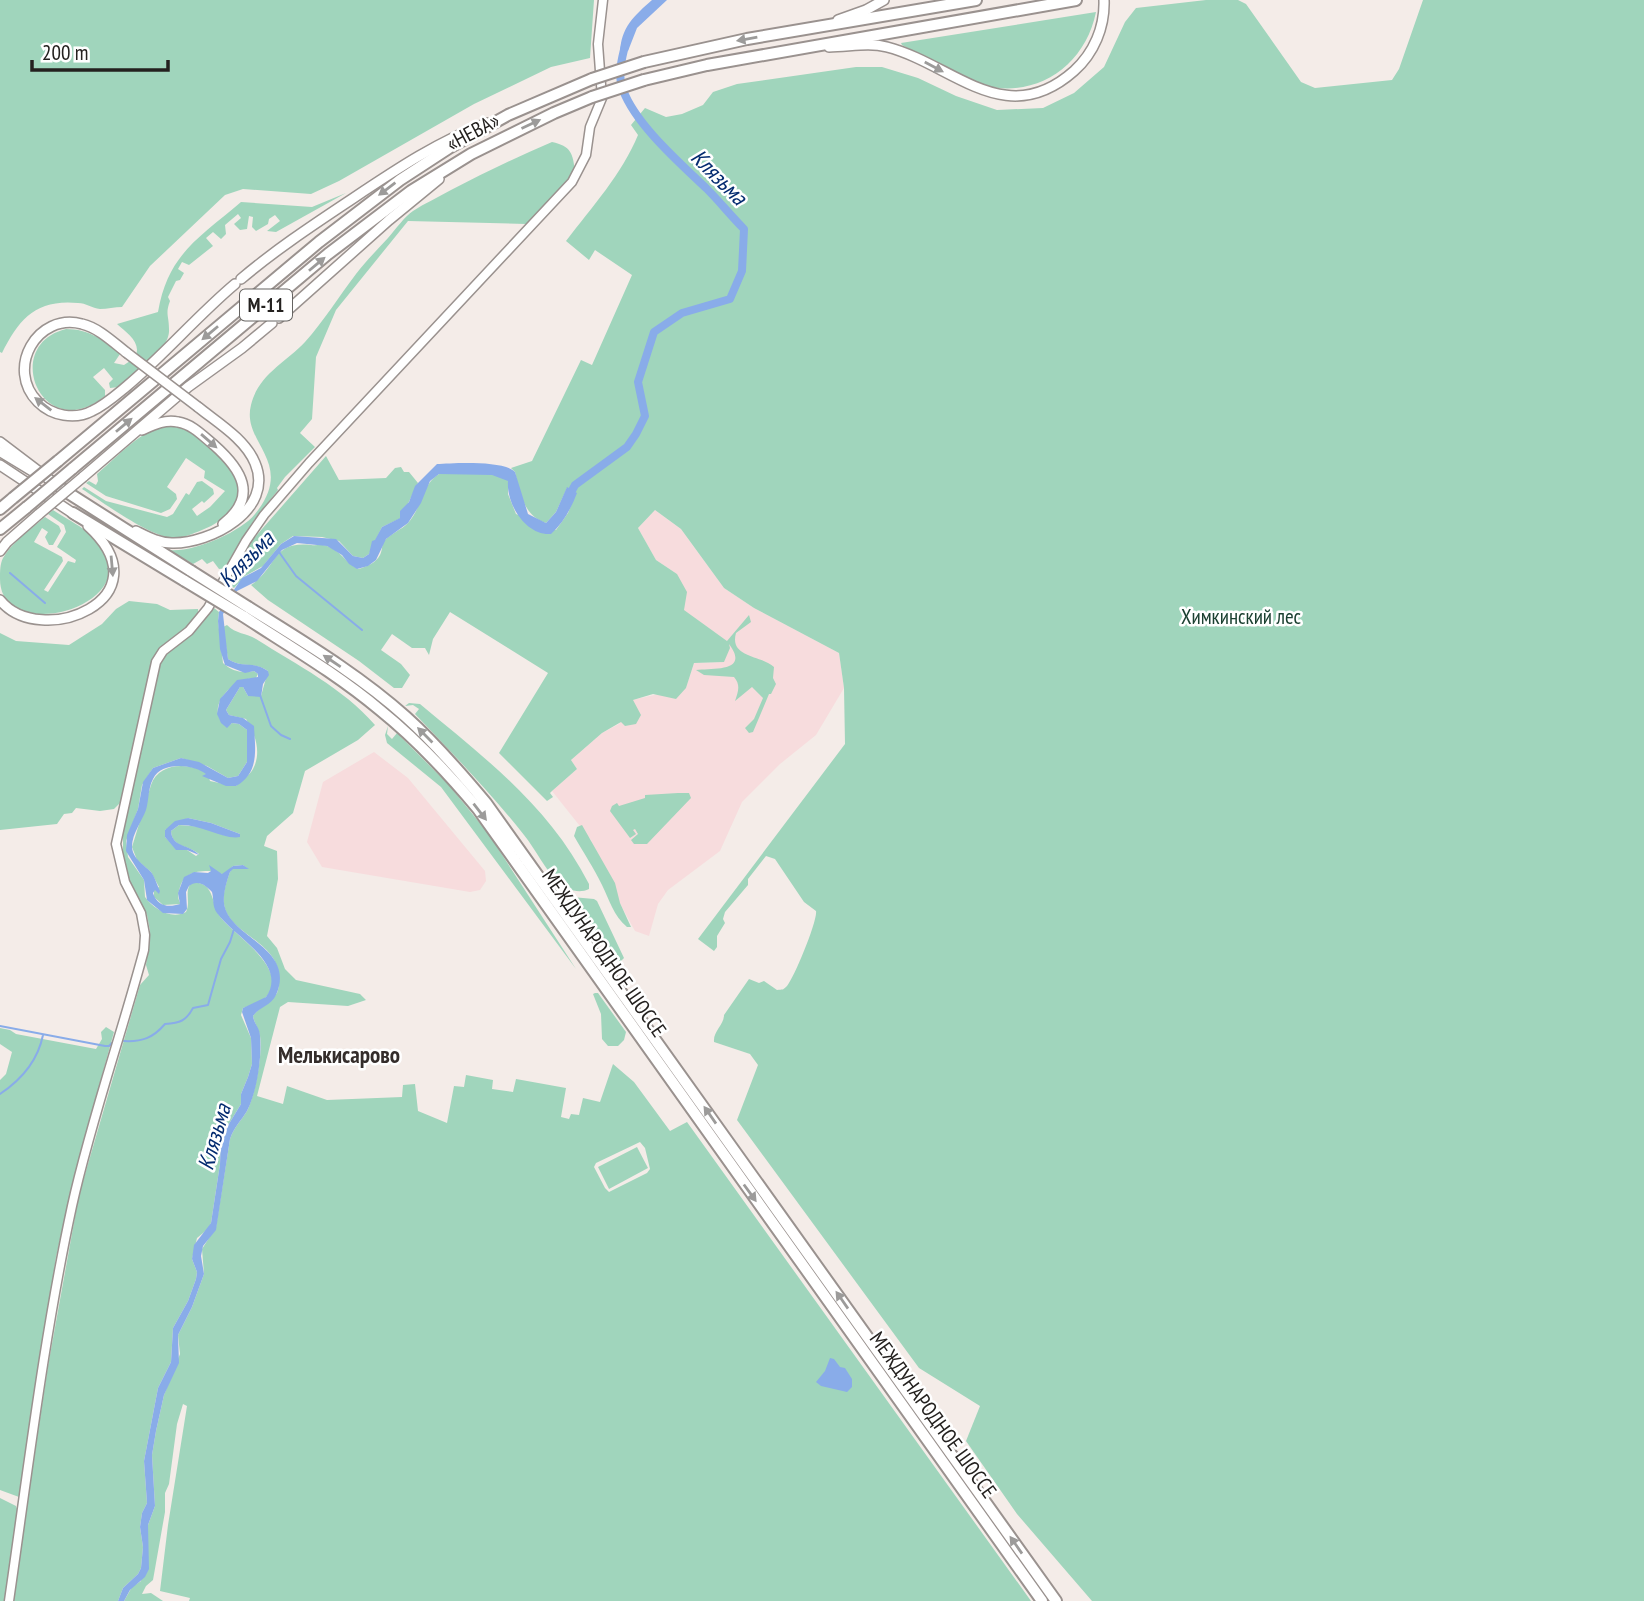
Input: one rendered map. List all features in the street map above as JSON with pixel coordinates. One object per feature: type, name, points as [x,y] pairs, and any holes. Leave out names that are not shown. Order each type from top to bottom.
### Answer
[{"type":"highway","name":"«НЕВА»","points":[[0,509],[356,213],[449,148],[508,115],[592,79],[644,62],[720,44],[976,0]]},
{"type":"highway","name":"«НЕВА»","points":[[0,529],[328,254],[411,191],[471,154],[554,113],[645,80],[707,65],[1076,0]]},
{"type":"highway","name":"МЕЖДУНАРОДНОЕ ШОССЕ","points":[[62,489],[110,519],[188,576]]},
{"type":"highway","name":"МЕЖДУНАРОДНОЕ ШОССЕ","points":[[74,513],[188,576],[245,612],[315,662],[384,705],[454,765],[1056,1601]]},
{"type":"highway","name":"МЕЖДУНАРОДНОЕ ШОССЕ","points":[[501,830],[1042,1601]]},
{"type":"main road","name":"М-11","points":[[815,28],[866,10],[884,0]]},
{"type":"main road","points":[[807,47],[870,44],[884,46],[911,55],[979,90],[1024,95],[1059,82],[1078,67],[1094,45],[1104,16],[1104,0]]},
{"type":"main road","name":"М-11","points":[[110,519],[151,538],[168,543],[182,542],[224,528],[244,515],[256,497],[258,475],[252,457],[243,445],[198,407],[127,353],[92,328],[82,324],[63,323],[46,329],[30,346],[24,358],[25,379],[33,397],[48,410],[65,415],[79,416],[91,412],[105,404],[143,372],[208,307],[267,257],[390,173],[439,144],[508,115]]},
{"type":"main road","name":"М-11","points":[[0,551],[38,514],[188,387],[275,321],[405,205],[471,154]]},
{"type":"main road","name":"М-11","points":[[127,440],[154,424],[180,422],[198,431],[232,461],[243,484],[242,501],[234,514],[210,533]]},
{"type":"main road","points":[[0,442],[62,489]]},
{"type":"main road","name":"МЕЖДУНАРОДНОЕ ШОССЕ","points":[[0,467],[74,513]]},
{"type":"main road","points":[[0,600],[24,618],[43,620],[71,617],[86,612],[103,599],[114,573],[111,553],[99,536],[74,513]]},
{"type":"street","points":[[9,1599],[57,1283],[71,1210],[94,1119],[144,950],[143,921],[125,882],[116,844],[156,662],[163,651],[189,631],[208,608],[264,515],[572,182],[586,155],[590,127],[602,98],[598,44],[603,0]]},
{"type":"street","points":[[0,452],[62,489]]},
{"type":"shaded area","points":[[655,510],[681,529],[724,588],[754,608],[839,653],[844,688],[816,735],[780,764],[742,802],[720,851],[668,890],[658,904],[649,936],[635,931],[598,864],[591,840],[552,791],[577,769],[571,760],[602,733],[619,724],[632,700],[686,688],[694,663],[724,662],[727,641],[683,610],[677,574],[656,560],[638,528]]},
{"type":"shaded area","points":[[374,752],[408,778],[485,871],[486,881],[480,890],[470,892],[322,867],[307,842],[323,782]]},
{"type":"green space","points":[[0,0],[594,0],[590,58],[551,67],[474,104],[339,181],[311,194],[243,189],[225,195],[150,266],[122,307],[100,309],[81,303],[63,303],[40,308],[22,321],[2,353]]},
{"type":"green space","name":"Химкинский лес","points":[[1206,0],[1238,0],[1246,4],[1301,82],[1315,88],[1392,80],[1399,69],[1423,0],[1644,0],[1644,1601],[1092,1601],[1017,1514],[966,1441],[980,1406],[919,1368],[737,1120],[758,1065],[750,1054],[714,1042],[724,1015],[749,979],[759,983],[764,981],[777,990],[787,986],[800,961],[816,916],[816,911],[804,902],[775,859],[766,856],[748,879],[748,885],[725,912],[725,923],[717,936],[717,947],[714,951],[698,939],[845,744],[844,688],[839,653],[754,608],[724,588],[681,529],[655,510],[638,528],[656,560],[677,574],[687,592],[684,610],[727,641],[749,615],[751,622],[736,633],[737,647],[774,667],[773,678],[776,684],[753,732],[749,733],[745,728],[754,719],[763,698],[752,687],[735,701],[738,686],[734,677],[704,675],[696,670],[733,664],[734,653],[729,644],[724,662],[694,663],[686,688],[676,699],[653,694],[633,700],[641,715],[636,724],[625,726],[621,722],[602,733],[571,760],[577,769],[550,793],[553,797],[547,801],[499,753],[548,673],[450,612],[433,639],[429,655],[425,648],[412,648],[392,634],[381,650],[401,664],[410,675],[402,688],[394,688],[268,600],[251,585],[267,570],[276,556],[289,547],[298,545],[327,546],[336,550],[358,569],[370,564],[380,555],[385,540],[413,517],[429,484],[439,474],[484,473],[508,480],[508,494],[516,514],[556,530],[568,513],[576,493],[567,488],[556,512],[546,523],[528,510],[515,472],[511,468],[532,461],[581,360],[592,365],[632,275],[595,250],[589,260],[566,241],[624,163],[638,135],[631,125],[645,108],[666,117],[703,105],[713,92],[737,84],[856,67],[882,67],[918,78],[956,96],[997,110],[1043,108],[1074,93],[1104,67],[1125,22],[1136,8]]},
{"type":"green space","points":[[1096,12],[1081,49],[1069,63],[1054,75],[1019,88],[999,88],[969,81],[901,43]]},
{"type":"green space","points":[[552,142],[570,151],[575,172],[526,224],[408,221],[336,310],[316,357],[312,419],[300,433],[315,447],[285,477],[255,519],[226,568],[219,569],[213,561],[207,564],[202,559],[193,564],[169,550],[190,548],[215,540],[239,528],[255,514],[271,481],[270,467],[250,419],[251,405],[260,385],[312,334],[360,269],[403,220],[418,208],[451,190]]},
{"type":"green space","points":[[346,193],[276,232],[267,231],[280,221],[275,215],[269,219],[268,224],[256,231],[252,227],[253,217],[249,216],[247,229],[240,230],[234,224],[241,218],[238,214],[225,225],[226,234],[221,239],[213,232],[206,238],[213,246],[189,265],[182,262],[178,269],[184,273],[180,280],[176,281],[168,297],[169,334],[165,344],[146,363],[136,355],[135,342],[117,324],[158,312],[169,275],[178,261],[199,237],[241,202],[312,207]]},
{"type":"green space","points":[[66,329],[96,336],[120,354],[114,363],[124,365],[130,361],[140,369],[119,387],[110,388],[109,383],[113,379],[104,368],[93,377],[105,390],[105,396],[83,408],[63,409],[48,401],[37,388],[33,371],[35,353],[46,339]]},
{"type":"green space","points":[[168,424],[191,432],[223,457],[233,469],[239,489],[233,507],[220,520],[194,533],[175,538],[150,531],[82,489],[84,487],[106,501],[167,517],[173,514],[186,493],[189,495],[197,482],[202,481],[213,489],[214,494],[192,509],[197,516],[210,507],[225,491],[204,478],[205,471],[186,458],[167,487],[176,494],[177,499],[170,509],[161,513],[106,496],[86,483],[89,481],[96,485],[97,474],[130,444],[148,432]]},
{"type":"green space","points":[[326,456],[339,480],[386,478],[395,468],[401,467],[404,472],[409,472],[418,483],[401,518],[382,527],[369,554],[363,558],[353,556],[339,541],[322,537],[293,536],[281,544],[263,566],[245,576],[234,588],[229,585],[229,579],[251,538],[255,537]]},
{"type":"green space","points":[[53,510],[96,540],[106,554],[109,574],[100,591],[84,603],[63,611],[40,614],[20,610],[6,599],[0,573],[3,558],[22,536],[45,517],[59,526],[61,531],[53,545],[49,545],[45,537],[48,532],[42,528],[34,542],[62,557],[63,561],[44,590],[48,592],[68,561],[75,563],[76,560],[57,547],[66,532],[64,525],[48,514]]},
{"type":"green space","points":[[129,601],[157,604],[170,610],[198,609],[198,616],[152,665],[122,801],[114,809],[100,811],[76,808],[72,813],[64,814],[57,824],[0,830],[0,633],[16,641],[69,645],[102,624],[116,609]]},
{"type":"green space","points":[[214,608],[219,612],[223,663],[234,670],[254,671],[258,674],[256,678],[247,679],[230,688],[219,703],[220,720],[227,727],[232,723],[239,724],[247,730],[247,762],[238,776],[228,778],[207,766],[181,758],[153,768],[142,785],[138,809],[126,841],[128,857],[144,880],[145,897],[163,912],[175,915],[186,912],[191,883],[205,885],[222,919],[266,964],[272,986],[265,998],[243,1008],[241,1015],[251,1038],[252,1064],[241,1094],[241,1104],[221,1137],[220,1164],[211,1223],[197,1238],[192,1259],[197,1272],[196,1279],[188,1301],[173,1328],[171,1362],[158,1388],[144,1461],[147,1503],[140,1527],[143,1547],[141,1568],[123,1588],[118,1601],[12,1601],[48,1366],[79,1195],[140,985],[149,975],[146,965],[150,931],[147,915],[128,879],[123,859],[123,830],[158,666],[163,657],[198,628]]},
{"type":"green space","points":[[227,625],[256,639],[319,678],[349,700],[375,725],[358,740],[305,771],[293,813],[267,836],[264,846],[277,851],[278,879],[267,936],[277,948],[285,969],[296,980],[360,994],[366,1000],[348,1006],[288,1002],[280,1007],[257,1096],[283,1104],[287,1086],[327,1100],[402,1097],[403,1085],[415,1084],[418,1111],[447,1123],[454,1086],[464,1087],[466,1075],[493,1080],[492,1089],[513,1092],[516,1079],[566,1088],[561,1117],[569,1119],[571,1114],[579,1115],[583,1098],[600,1102],[613,1064],[634,1082],[670,1131],[687,1122],[1031,1601],[189,1601],[190,1598],[160,1591],[187,1406],[183,1404],[177,1424],[169,1484],[165,1493],[165,1512],[153,1580],[142,1594],[151,1593],[163,1601],[124,1601],[132,1587],[141,1581],[148,1525],[155,1506],[152,1455],[164,1395],[180,1354],[178,1335],[204,1274],[202,1249],[216,1227],[230,1139],[247,1111],[255,1085],[261,1043],[253,1016],[275,996],[279,985],[277,965],[271,955],[234,923],[224,904],[225,888],[232,869],[248,869],[243,865],[233,866],[225,874],[213,871],[193,873],[185,878],[180,887],[178,896],[181,904],[163,905],[154,897],[154,890],[159,887],[151,872],[137,860],[132,847],[151,785],[161,772],[176,766],[193,767],[208,774],[210,781],[236,786],[248,776],[256,763],[256,743],[246,719],[229,715],[226,710],[240,687],[243,687],[248,696],[261,696],[268,671],[228,659],[223,627]],"holes":[[[188,818],[211,823],[240,834],[240,837],[223,835],[203,827],[179,825],[171,831],[174,840],[199,854],[196,856],[187,850],[177,850],[165,837],[165,830]],[[640,1142],[645,1148],[650,1169],[609,1192],[594,1167],[596,1163]]]},
{"type":"green space","points":[[409,703],[420,704],[514,785],[555,831],[573,856],[589,884],[589,889],[569,889],[554,878],[498,803],[415,714],[419,709],[413,705],[405,706]]},
{"type":"green space","points":[[388,726],[387,734],[392,739],[397,733],[448,784],[488,833],[576,969],[441,787],[387,743],[385,735]]},
{"type":"green space","points":[[689,793],[691,798],[647,844],[634,844],[631,840],[638,834],[635,829],[633,830],[636,834],[630,838],[610,811],[617,803],[619,806],[645,798],[645,795]]},
{"type":"green space","points":[[582,825],[615,883],[620,903],[631,927],[627,927],[615,913],[574,836],[577,827]]},
{"type":"green space","points":[[572,897],[597,901],[624,958],[620,962],[615,955],[612,956],[569,900]]},
{"type":"green space","points":[[598,993],[626,1032],[624,1040],[618,1046],[608,1046],[602,1039],[601,1014],[593,994]]},
{"type":"green space","points":[[106,1027],[114,1032],[75,1173],[56,1257],[19,1497],[0,1490],[0,1080],[6,1074],[12,1052],[0,1044],[0,1028],[16,1034],[96,1049],[102,1039],[101,1032]]},
{"type":"green space","points":[[637,1147],[648,1168],[609,1189],[598,1167]]},
{"type":"green space","points":[[0,1498],[16,1506],[18,1512],[5,1601],[0,1601]]},
{"type":"water","points":[[652,0],[667,0],[637,28],[628,51],[620,53],[626,29]]},
{"type":"water","points":[[478,463],[509,468],[515,472],[528,514],[546,523],[556,512],[567,487],[577,493],[559,525],[551,534],[542,533],[533,530],[519,517],[510,499],[508,481],[492,475],[439,474],[430,481],[421,503],[408,523],[386,539],[376,560],[368,566],[357,569],[327,546],[297,543],[282,550],[257,581],[237,591],[223,614],[228,659],[238,664],[262,668],[268,671],[269,675],[263,684],[261,697],[248,696],[243,687],[240,687],[226,710],[229,715],[243,718],[254,726],[253,767],[244,781],[236,786],[226,786],[186,766],[163,769],[151,783],[146,810],[134,837],[134,854],[152,874],[160,891],[159,894],[155,890],[153,893],[157,901],[164,905],[180,904],[178,893],[184,877],[194,872],[208,873],[211,871],[209,865],[222,874],[233,866],[243,865],[249,869],[233,869],[230,872],[224,903],[228,915],[237,925],[270,954],[277,965],[280,979],[274,999],[253,1016],[260,1033],[256,1084],[251,1103],[230,1139],[216,1230],[203,1246],[201,1256],[204,1274],[178,1335],[179,1363],[164,1395],[156,1431],[152,1455],[155,1506],[148,1525],[149,1569],[124,1601],[118,1601],[123,1588],[141,1568],[143,1547],[140,1527],[147,1503],[144,1461],[158,1388],[171,1362],[173,1328],[188,1301],[196,1279],[197,1272],[192,1259],[194,1245],[211,1223],[220,1164],[221,1137],[241,1104],[241,1094],[252,1064],[251,1038],[242,1012],[243,1008],[266,997],[271,985],[265,962],[217,913],[212,892],[204,885],[195,883],[189,886],[186,892],[187,909],[183,914],[163,913],[147,900],[144,880],[126,851],[127,835],[138,809],[143,782],[153,768],[181,758],[199,762],[228,778],[238,776],[247,762],[247,730],[232,723],[227,728],[217,714],[220,699],[237,680],[258,677],[254,671],[245,673],[225,665],[220,649],[219,612],[242,578],[261,568],[281,544],[294,536],[336,539],[353,556],[363,558],[369,554],[372,541],[382,527],[400,518],[400,511],[409,502],[415,486],[437,464]]},
{"type":"water","points":[[188,818],[211,823],[240,834],[240,837],[179,825],[171,831],[172,836],[178,843],[199,855],[187,850],[176,850],[165,837],[165,830],[175,821]]},
{"type":"water","points":[[830,1358],[845,1368],[852,1379],[852,1387],[847,1392],[821,1386],[816,1382],[825,1371]]},
{"type":"waterway","name":"Клязьма","points":[[568,498],[575,485],[627,447],[636,434],[645,416],[638,382],[654,332],[682,313],[730,299],[742,271],[744,229],[648,130],[629,103],[620,78],[626,42]]},
{"type":"waterway","points":[[279,552],[296,576],[362,630]]},
{"type":"waterway","points":[[10,573],[45,603]]},
{"type":"waterway","points":[[260,695],[271,726],[290,739]]},
{"type":"waterway","points":[[124,1041],[147,1038],[165,1024],[182,1020],[193,1008],[208,1005],[221,959],[234,929]]},
{"type":"waterway","points":[[0,1026],[105,1046],[114,1041]]},
{"type":"waterway","points":[[0,1094],[28,1069],[43,1035]]},
{"type":"district","name":"Мелькисарово","points":[[339,1055]]}]
